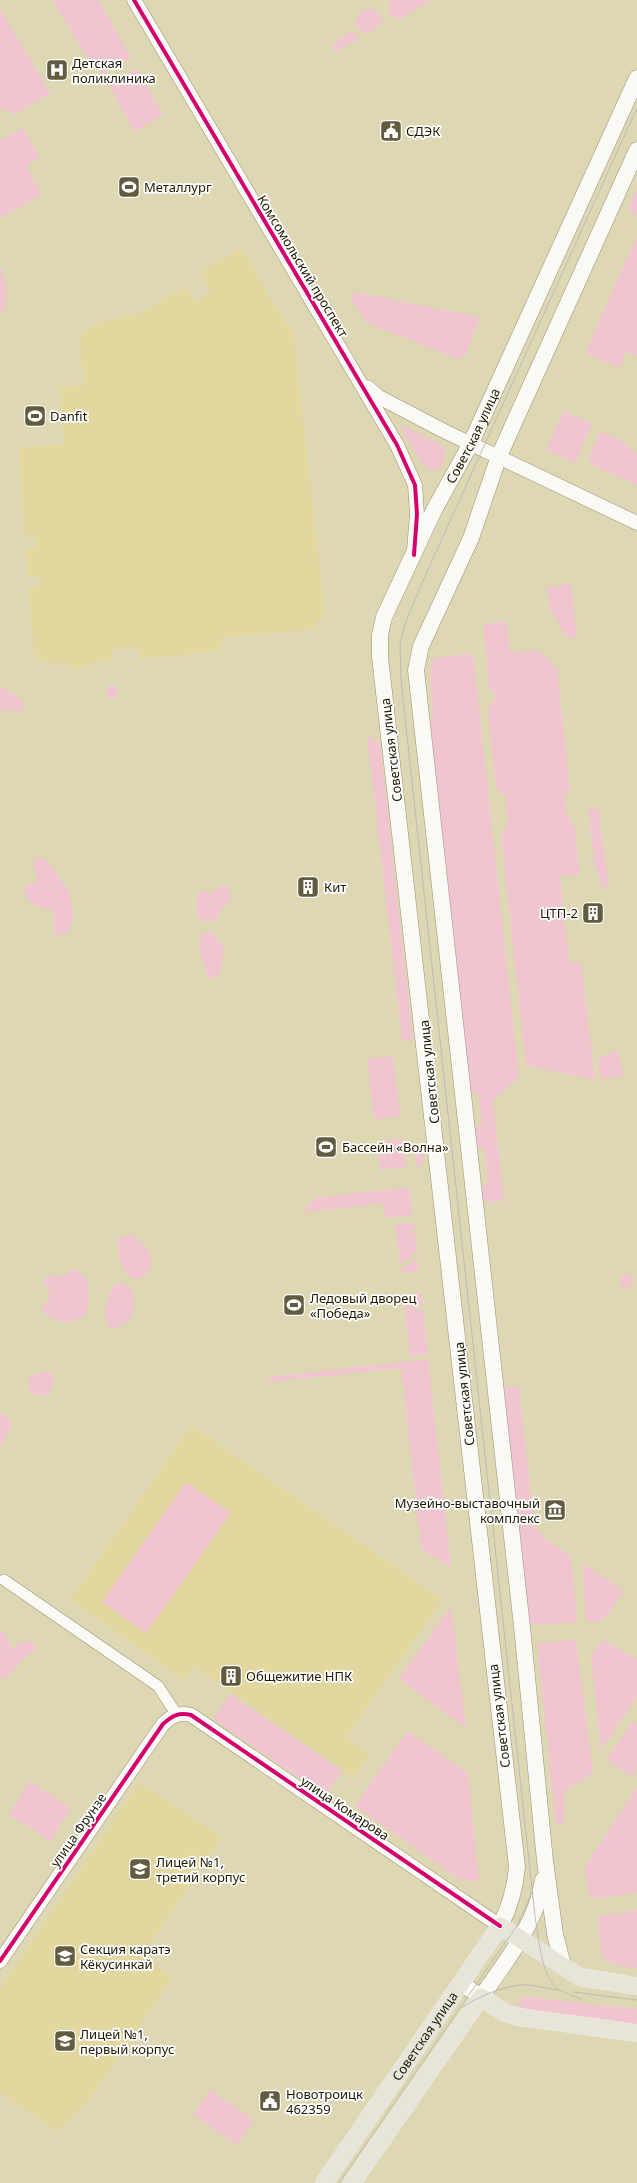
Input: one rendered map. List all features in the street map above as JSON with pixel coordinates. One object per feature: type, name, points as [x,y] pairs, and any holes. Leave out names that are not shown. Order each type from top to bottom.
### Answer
[{"type":"main road","name":"Советская улица","points":[[324,2183],[500,1926],[510,1907],[515,1886],[517,1866],[490,1639],[417,970],[380,657],[380,635],[384,618],[434,510],[471,443],[637,78]]},
{"type":"main road","name":"Советская улица","points":[[564,1966],[555,1934],[545,1861],[522,1628],[416,670],[421,646],[471,538],[499,456],[637,150]]},
{"type":"main road","name":"Советская улица","points":[[352,2183],[520,1940],[540,1897],[545,1861]]},
{"type":"main road","name":"улица Комарова","points":[[500,1926],[520,1940],[564,1966]]},
{"type":"main road","points":[[564,1966],[580,1977],[637,1986]]},
{"type":"main road","points":[[461,1983],[505,2013],[519,2017],[637,2033]]},
{"type":"street","name":"Комсомольский проспект","points":[[134,0],[397,445],[415,485],[417,514],[414,555]]},
{"type":"street","name":"Комсомольский проспект","points":[[360,382],[379,397],[637,523]]},
{"type":"street","points":[[4,1580],[158,1686],[177,1715]]},
{"type":"street","name":"улица Комарова","points":[[177,1715],[181,1713],[191,1715],[500,1926]]},
{"type":"street","name":"улица Фрунзе","points":[[0,1961],[163,1724],[171,1717],[177,1715]]},
{"type":"shaded area","points":[[53,0],[98,0],[131,58],[102,74],[83,52]]},
{"type":"shaded area","points":[[390,0],[432,0],[400,19],[390,15],[388,11]]},
{"type":"shaded area","points":[[369,8],[379,12],[383,22],[369,33],[364,33],[355,25],[357,16]]},
{"type":"shaded area","points":[[0,9],[50,93],[15,114],[3,108],[0,110]]},
{"type":"shaded area","points":[[350,32],[356,34],[359,39],[335,52],[333,48],[335,42]]},
{"type":"shaded area","points":[[137,68],[163,115],[134,132],[109,85]]},
{"type":"shaded area","points":[[23,128],[40,157],[26,166],[42,194],[0,218],[0,141]]},
{"type":"shaded area","points":[[637,188],[637,216],[631,213],[628,208]]},
{"type":"shaded area","points":[[637,236],[637,356],[626,351],[619,368],[585,353]]},
{"type":"shaded area","points":[[242,248],[288,327],[293,329],[325,613],[313,629],[222,638],[220,651],[139,659],[138,647],[112,649],[112,661],[87,663],[87,668],[70,669],[69,662],[48,664],[48,660],[35,661],[28,587],[40,586],[39,576],[28,577],[25,548],[36,547],[35,535],[25,537],[18,448],[64,444],[59,387],[84,385],[79,335],[99,323],[141,312],[186,287],[196,303],[211,292],[200,272]]},
{"type":"shaded area","points":[[0,264],[7,287],[5,311],[0,311]]},
{"type":"shaded area","points":[[353,292],[480,317],[465,356],[458,359],[367,323],[351,300]]},
{"type":"shaded area","points":[[563,411],[592,424],[575,463],[546,450]]},
{"type":"shaded area","points":[[403,426],[443,446],[445,458],[439,469],[431,471],[423,465],[401,429]]},
{"type":"shaded area","points":[[600,432],[621,440],[637,454],[637,485],[592,465],[588,459]]},
{"type":"shaded area","points":[[571,584],[577,637],[567,638],[549,607],[547,587]]},
{"type":"shaded area","points":[[507,621],[510,652],[538,650],[557,669],[570,790],[564,796],[567,816],[574,825],[580,874],[560,877],[569,963],[581,962],[595,1080],[526,1065],[501,836],[508,822],[505,795],[496,789],[488,710],[496,695],[489,688],[483,624]]},
{"type":"shaded area","points":[[473,653],[519,1077],[493,1101],[504,1201],[487,1202],[480,1196],[479,1186],[488,1185],[484,1147],[475,1148],[473,1127],[482,1126],[478,1092],[469,1093],[427,722],[433,721],[430,673],[433,658]]},
{"type":"shaded area","points":[[114,686],[117,687],[117,697],[110,698],[107,697],[106,690],[107,687]]},
{"type":"shaded area","points":[[0,687],[16,695],[25,705],[19,712],[0,709]]},
{"type":"shaded area","points":[[367,736],[380,743],[413,1039],[402,1041]]},
{"type":"shaded area","points":[[598,807],[609,887],[603,888],[594,862],[588,808]]},
{"type":"shaded area","points":[[35,857],[44,859],[52,867],[69,891],[73,917],[68,933],[54,937],[54,912],[30,902],[25,894],[23,887],[38,881],[34,868]]},
{"type":"shaded area","points":[[223,886],[229,887],[231,896],[228,904],[221,907],[221,911],[215,920],[200,920],[197,913],[197,894],[203,891],[209,894]]},
{"type":"shaded area","points":[[207,931],[212,932],[224,947],[220,973],[216,978],[207,977],[200,952],[200,935]]},
{"type":"shaded area","points":[[619,1050],[623,1077],[600,1079],[598,1058]]},
{"type":"shaded area","points":[[393,1056],[400,1116],[374,1119],[367,1059]]},
{"type":"shaded area","points":[[403,1139],[406,1167],[380,1170],[377,1142]]},
{"type":"shaded area","points":[[414,1146],[421,1146],[425,1153],[423,1162],[416,1167]]},
{"type":"shaded area","points":[[409,1187],[412,1215],[385,1218],[383,1203],[302,1213],[316,1198]]},
{"type":"shaded area","points":[[413,1222],[417,1252],[400,1264],[395,1224]]},
{"type":"shaded area","points":[[132,1234],[144,1246],[151,1258],[149,1270],[135,1280],[129,1276],[120,1262],[117,1238]]},
{"type":"shaded area","points":[[417,1257],[419,1271],[401,1273],[400,1270]]},
{"type":"shaded area","points":[[73,1269],[85,1277],[88,1282],[89,1295],[85,1316],[69,1323],[55,1320],[40,1309],[49,1300],[49,1290],[43,1281],[50,1275],[63,1276]]},
{"type":"shaded area","points":[[624,1274],[633,1276],[630,1287],[622,1288],[620,1285],[621,1276]]},
{"type":"shaded area","points":[[122,1283],[132,1289],[134,1297],[134,1310],[129,1320],[124,1324],[110,1329],[105,1319],[107,1302],[113,1286]]},
{"type":"shaded area","points":[[421,1293],[423,1306],[404,1299],[403,1295]]},
{"type":"shaded area","points":[[404,1304],[423,1311],[428,1354],[410,1356]]},
{"type":"shaded area","points":[[428,1359],[451,1567],[421,1549],[401,1368],[270,1382],[270,1377]]},
{"type":"shaded area","points":[[46,1371],[53,1375],[53,1383],[49,1395],[35,1395],[29,1391],[28,1381],[31,1375]]},
{"type":"shaded area","points":[[519,1386],[534,1525],[545,1539],[571,1556],[577,1622],[530,1625],[501,1388]]},
{"type":"shaded area","points":[[0,1413],[10,1419],[11,1426],[0,1448]]},
{"type":"shaded area","points":[[191,1425],[443,1600],[346,1737],[370,1754],[354,1777],[194,1666],[184,1680],[70,1600]]},
{"type":"shaded area","points":[[186,1482],[231,1513],[146,1633],[102,1602]]},
{"type":"shaded area","points":[[582,1563],[624,1591],[611,1611],[601,1621],[586,1622]]},
{"type":"shaded area","points":[[451,1606],[466,1728],[399,1679]]},
{"type":"shaded area","points":[[0,1630],[5,1633],[13,1651],[19,1641],[32,1642],[37,1648],[22,1660],[6,1679],[0,1675]]},
{"type":"shaded area","points":[[602,1639],[637,1660],[637,1696],[601,1751],[591,1656]]},
{"type":"shaded area","points":[[576,1640],[593,1773],[564,1792],[564,1823],[556,1824],[537,1643]]},
{"type":"shaded area","points":[[230,1694],[342,1771],[325,1796],[213,1719]]},
{"type":"shaded area","points":[[631,1722],[637,1726],[637,1768],[632,1777],[607,1760]]},
{"type":"shaded area","points":[[407,1731],[468,1773],[479,1882],[459,1879],[355,1806]]},
{"type":"shaded area","points":[[30,1781],[71,1809],[50,1841],[9,1814]]},
{"type":"shaded area","name":"Лицей №1, первый корпус","points":[[139,1782],[222,1837],[142,1956],[173,1977],[90,2099],[58,2132],[0,2093],[0,1989]]},
{"type":"shaded area","points":[[637,1787],[637,1892],[595,1899],[589,1895],[585,1867]]},
{"type":"shaded area","points":[[637,1910],[637,1968],[615,1965],[602,1957],[597,1917]]},
{"type":"shaded area","points":[[532,1997],[637,2009],[637,2027],[516,2009],[521,1998]]},
{"type":"shaded area","points":[[210,2090],[254,2120],[237,2145],[193,2115]]},
{"type":"tram line","points":[[581,1999],[559,1989],[549,1978],[543,1961],[535,1916],[401,680],[400,644],[406,621],[422,583],[637,108]]},
{"type":"tram line","points":[[339,2183],[518,1924],[531,1894]]},
{"type":"tram line","points":[[462,2007],[490,1993],[512,1986],[529,1985],[560,1990]]},
{"type":"tram line","points":[[573,1992],[637,2000]]},
{"type":"cycle path","points":[[134,0],[397,445],[415,485],[417,514],[414,555]]},
{"type":"cycle path","points":[[0,1961],[163,1724],[179,1714],[191,1715],[500,1926]]},
{"type":"place","name":"Детская поликлиника","points":[[57,70]]},
{"type":"place","name":"СДЭК","points":[[391,131]]},
{"type":"place","name":"Металлург","points":[[129,187]]},
{"type":"place","name":"Danfit","points":[[35,416]]},
{"type":"place","name":"Кит","points":[[308,887]]},
{"type":"place","name":"ЦТП-2","points":[[593,913]]},
{"type":"place","name":"Бассейн «Волна»","points":[[326,1147]]},
{"type":"place","name":"Ледовый дворец «Победа»","points":[[294,1305]]},
{"type":"place","name":"Музейно-выставочный комплекс","points":[[555,1510]]},
{"type":"place","name":"Общежитие НПК","points":[[231,1676]]},
{"type":"place","name":"Лицей №1, третий корпус","points":[[140,1869]]},
{"type":"place","name":"Секция каратэ Кёкусинкай","points":[[65,1956]]},
{"type":"place","name":"Лицей №1, первый корпус","points":[[65,2041]]},
{"type":"place","name":"Новотроицк 462359","points":[[270,2101]]}]
